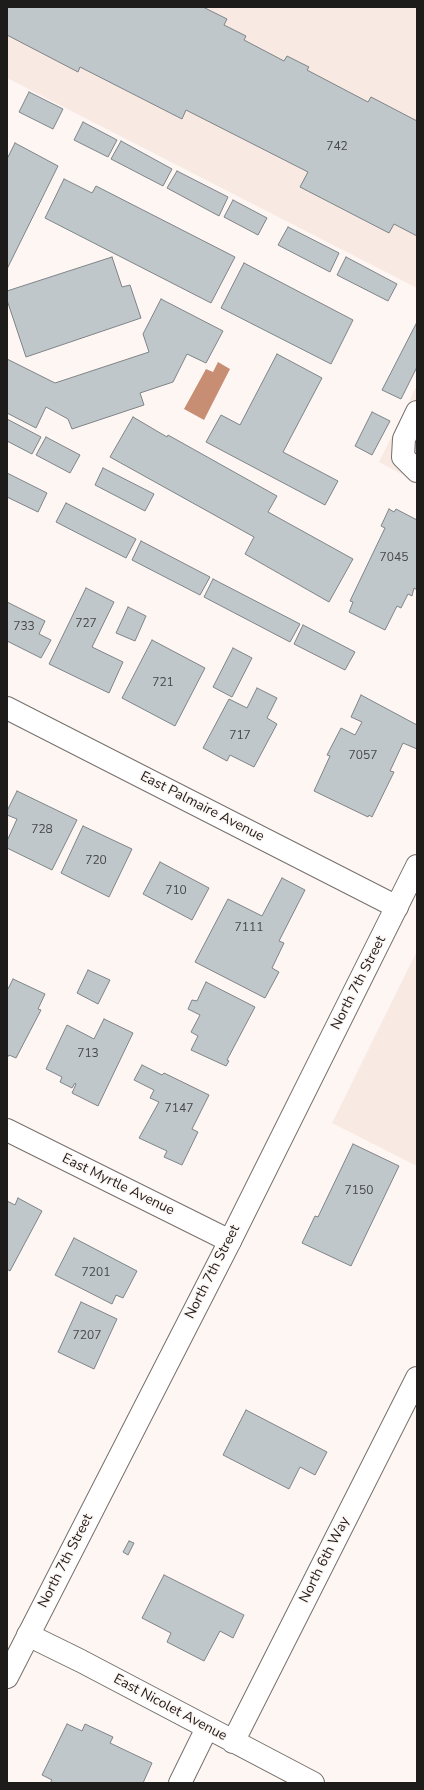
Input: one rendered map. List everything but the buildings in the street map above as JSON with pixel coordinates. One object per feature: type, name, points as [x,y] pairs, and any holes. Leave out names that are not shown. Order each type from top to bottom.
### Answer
[{"type":"street","points":[[417,412],[404,439],[403,457],[413,469],[417,471]]},
{"type":"street","name":"East Palmaire Avenue","points":[[7,708],[397,907]]},
{"type":"street","name":"North 7th Street","points":[[7,1677],[230,1241],[417,866]]},
{"type":"street","name":"East Myrtle Avenue","points":[[7,1130],[230,1241]]},
{"type":"street","name":"North 6th Way","points":[[233,1742],[417,1378]]},
{"type":"street","name":"East Nicolet Avenue","points":[[28,1635],[313,1783]]},
{"type":"street","points":[[180,1783],[207,1728]]},
{"type":"shaded area","points":[[7,7],[417,7],[417,288],[7,78]]},
{"type":"shaded area","points":[[218,362],[230,369],[204,420],[184,409],[206,369],[213,372]]},
{"type":"shaded area","points":[[417,385],[417,482],[379,462]]},
{"type":"shaded area","points":[[417,951],[417,1166],[332,1123]]}]
